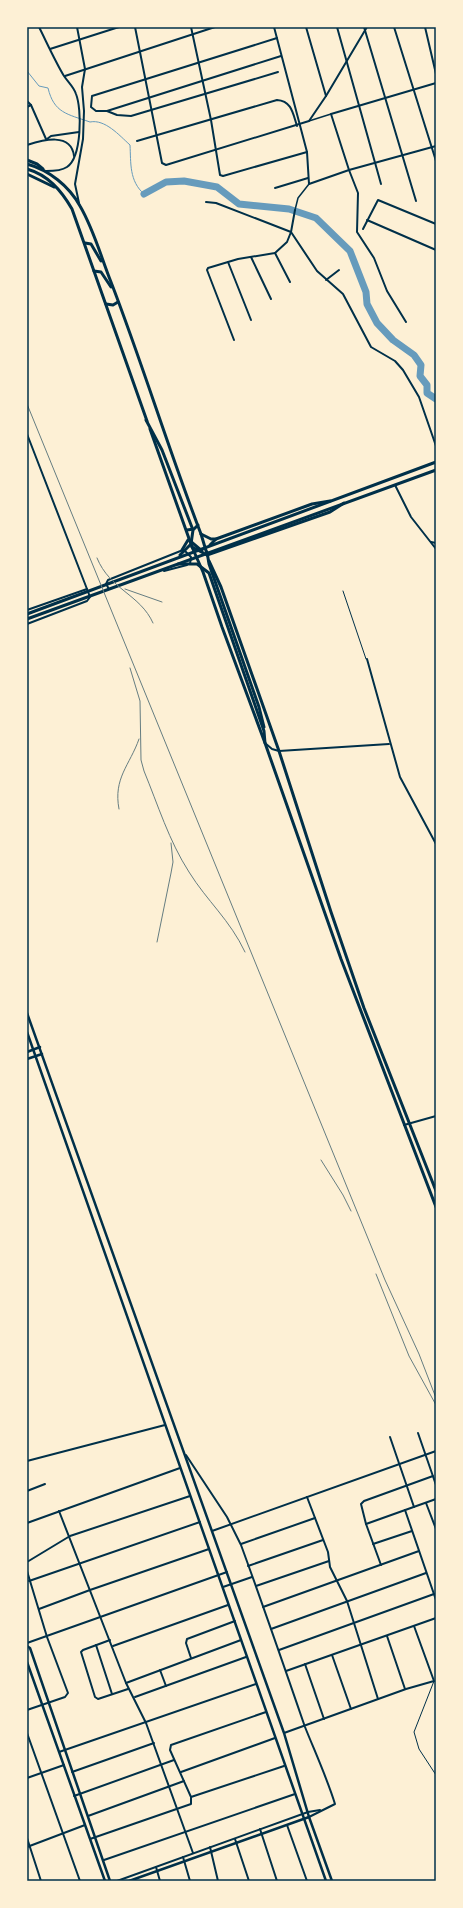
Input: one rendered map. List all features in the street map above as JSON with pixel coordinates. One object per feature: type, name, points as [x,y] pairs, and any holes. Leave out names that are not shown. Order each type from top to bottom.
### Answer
[{"type":"main road","points":[[27,160],[37,164],[67,188],[80,206],[104,264],[198,525],[207,555],[221,587],[279,751],[364,1008],[436,1191]]},
{"type":"main road","points":[[27,164],[46,171]]},
{"type":"main road","points":[[27,169],[41,174],[61,191],[72,209],[170,488],[203,572],[325,914],[403,1125],[436,1208]]},
{"type":"main road","points":[[27,174],[61,191]]},
{"type":"main road","points":[[85,243],[91,244],[104,264]]},
{"type":"main road","points":[[94,271],[99,270],[103,274],[116,296]]},
{"type":"main road","points":[[106,304],[113,305],[118,302]]},
{"type":"main road","points":[[146,420],[156,437],[193,530],[193,539],[188,549],[173,559]]},
{"type":"main road","points":[[27,614],[173,559],[308,511],[436,462]]},
{"type":"main road","points":[[27,619],[174,564],[436,470]]},
{"type":"main road","points":[[201,534],[209,538],[216,539],[312,504],[332,502]]},
{"type":"main road","points":[[192,547],[207,555],[330,512],[346,502]]},
{"type":"main road","points":[[187,530],[194,529],[198,525]]},
{"type":"main road","points":[[182,550],[187,544],[189,538]]},
{"type":"main road","points":[[189,538],[207,555]]},
{"type":"main road","points":[[216,539],[216,545],[223,550]]},
{"type":"main road","points":[[216,539],[210,546],[207,555],[208,564],[259,707],[265,743]]},
{"type":"main road","points":[[174,564],[197,564],[208,573],[264,731]]},
{"type":"main road","points":[[325,914],[331,912]]},
{"type":"main road","points":[[27,1013],[232,1584],[284,1733],[309,1817],[332,1881]]},
{"type":"main road","points":[[27,1032],[235,1621],[284,1766],[326,1881]]},
{"type":"main road","points":[[27,1052],[40,1047]]},
{"type":"main road","points":[[27,1059],[42,1054]]},
{"type":"main road","points":[[102,1243],[108,1240]]},
{"type":"main road","points":[[121,1297],[127,1295]]},
{"type":"main road","points":[[143,1360],[150,1358]]},
{"type":"main road","points":[[27,1646],[30,1648],[110,1881]]},
{"type":"main road","points":[[27,1662],[105,1881]]},
{"type":"main road","points":[[130,1881],[309,1817]]},
{"type":"street","points":[[40,27],[50,50],[76,94],[80,109],[78,144],[74,159],[68,167],[46,171]]},
{"type":"street","points":[[77,27],[85,69],[82,87],[84,111],[82,150],[75,179],[80,206]]},
{"type":"street","points":[[50,50],[119,27]]},
{"type":"street","points":[[134,27],[163,165],[297,126],[358,105],[436,83]]},
{"type":"street","points":[[191,27],[203,80],[221,176],[307,152]]},
{"type":"street","points":[[64,76],[140,50],[215,27]]},
{"type":"street","points":[[274,27],[307,152],[309,184]]},
{"type":"street","points":[[306,27],[326,96]]},
{"type":"street","points":[[337,27],[381,184]]},
{"type":"street","points":[[364,27],[416,201]]},
{"type":"street","points":[[309,121],[347,63],[367,27]]},
{"type":"street","points":[[394,27],[436,161]]},
{"type":"street","points":[[425,27],[436,74]]},
{"type":"street","points":[[277,38],[91,97],[91,107],[93,110],[108,110],[282,56]]},
{"type":"street","points":[[108,110],[117,115],[131,116],[278,72]]},
{"type":"street","points":[[137,142],[277,100],[286,101],[291,107],[297,126]]},
{"type":"street","points":[[27,101],[31,106],[46,139]]},
{"type":"street","points":[[27,107],[31,106]]},
{"type":"street","points":[[331,114],[358,193],[357,232],[374,258],[387,291],[406,322]]},
{"type":"street","points":[[27,145],[51,136],[79,132]]},
{"type":"street","points":[[46,139],[63,141],[68,144],[74,153],[74,159]]},
{"type":"street","points":[[234,340],[207,270],[228,262],[275,253],[287,242],[291,232],[298,198],[309,184],[349,170],[436,146]]},
{"type":"street","points":[[275,188],[308,178]]},
{"type":"street","points":[[364,229],[378,200],[436,224]]},
{"type":"street","points":[[206,202],[220,205],[291,232],[314,268],[343,294],[371,347],[394,361],[403,370],[419,397],[436,446]]},
{"type":"street","points":[[368,220],[436,250]]},
{"type":"street","points":[[275,253],[290,282]]},
{"type":"street","points":[[251,257],[271,299]]},
{"type":"street","points":[[228,262],[251,320]]},
{"type":"street","points":[[326,280],[339,270]]},
{"type":"street","points":[[27,434],[90,597],[87,601],[27,624]]},
{"type":"street","points":[[395,485],[411,517],[436,549]]},
{"type":"street","points":[[432,542],[436,543]]},
{"type":"street","points":[[192,547],[108,580],[106,586],[108,589],[112,590],[163,571],[189,564],[198,567],[203,572]]},
{"type":"street","points":[[182,550],[190,554],[191,560],[189,564]]},
{"type":"street","points":[[27,610],[87,589]]},
{"type":"street","points":[[367,659],[389,744],[400,778],[436,844]]},
{"type":"street","points":[[265,743],[272,749],[279,751],[389,744]]},
{"type":"street","points":[[403,1125],[436,1116]]},
{"type":"street","points":[[27,1461],[166,1424]]},
{"type":"street","points":[[418,1433],[436,1485]]},
{"type":"street","points":[[390,1437],[414,1507]]},
{"type":"street","points":[[183,1451],[231,1524],[240,1544],[305,1726],[335,1804],[309,1817]]},
{"type":"street","points":[[212,1531],[399,1464],[426,1456],[436,1451]]},
{"type":"street","points":[[27,1523],[181,1468]]},
{"type":"street","points":[[381,1565],[360,1506],[364,1501],[433,1476]]},
{"type":"street","points":[[27,1491],[44,1484]]},
{"type":"street","points":[[27,1562],[70,1536],[190,1496]]},
{"type":"street","points":[[307,1497],[323,1540],[330,1567],[347,1601],[378,1700]]},
{"type":"street","points":[[366,1524],[436,1499]]},
{"type":"street","points":[[426,1502],[436,1529]]},
{"type":"street","points":[[405,1510],[436,1600]]},
{"type":"street","points":[[59,1511],[113,1646],[126,1683],[134,1697],[154,1743],[193,1853]]},
{"type":"street","points":[[240,1544],[315,1518]]},
{"type":"street","points":[[29,1581],[200,1522]]},
{"type":"street","points":[[373,1544],[412,1531]]},
{"type":"street","points":[[248,1566],[323,1540]]},
{"type":"street","points":[[39,1609],[209,1549]]},
{"type":"street","points":[[263,1607],[419,1551]]},
{"type":"street","points":[[256,1586],[329,1561]]},
{"type":"street","points":[[27,1571],[29,1581],[68,1693],[65,1697],[27,1710]]},
{"type":"street","points":[[27,1643],[48,1637],[227,1572]]},
{"type":"street","points":[[271,1629],[426,1573]]},
{"type":"street","points":[[223,1587],[252,1577]]},
{"type":"street","points":[[279,1650],[434,1594]]},
{"type":"street","points":[[113,1646],[229,1605]]},
{"type":"street","points":[[286,1671],[436,1618]]},
{"type":"street","points":[[191,1658],[186,1643],[187,1638],[235,1621]]},
{"type":"street","points":[[284,1733],[406,1689],[435,1682],[414,1626]]},
{"type":"street","points":[[387,1636],[406,1689]]},
{"type":"street","points":[[110,1640],[83,1650],[81,1653],[95,1697],[98,1699],[129,1689]]},
{"type":"street","points":[[126,1683],[241,1640]]},
{"type":"street","points":[[96,1645],[112,1694]]},
{"type":"street","points":[[332,1655],[351,1709]]},
{"type":"street","points":[[134,1697],[246,1657]]},
{"type":"street","points":[[305,1664],[324,1719]]},
{"type":"street","points":[[160,1670],[166,1686]]},
{"type":"street","points":[[59,1752],[256,1684]]},
{"type":"street","points":[[90,1839],[191,1804],[191,1797],[170,1750],[171,1746],[266,1712]]},
{"type":"street","points":[[27,1733],[80,1881]]},
{"type":"street","points":[[181,1772],[275,1738]]},
{"type":"street","points":[[72,1772],[154,1743]]},
{"type":"street","points":[[74,1796],[174,1760]]},
{"type":"street","points":[[27,1778],[64,1765]]},
{"type":"street","points":[[191,1797],[284,1766]]},
{"type":"street","points":[[88,1816],[170,1788],[184,1781]]},
{"type":"street","points":[[104,1860],[295,1794]]},
{"type":"street","points":[[117,1881],[302,1814],[323,1809]]},
{"type":"street","points":[[287,1825],[307,1881]]},
{"type":"street","points":[[28,1846],[85,1826]]},
{"type":"street","points":[[260,1829],[277,1881]]},
{"type":"street","points":[[27,1838],[28,1846],[41,1881]]},
{"type":"street","points":[[234,1839],[249,1881]]},
{"type":"street","points":[[210,1847],[218,1881]]},
{"type":"street","points":[[183,1857],[190,1881]]},
{"type":"street","points":[[156,1867],[160,1881]]},
{"type":"street","points":[[129,1877],[130,1881]]},
{"type":"lane","points":[[343,591],[367,659]]},
{"type":"lane","points":[[435,1682],[414,1732],[419,1748],[436,1775]]},
{"type":"waterway","points":[[27,71],[39,86],[48,88],[54,103],[58,108],[75,117],[106,125],[130,145],[133,178],[139,189],[144,194]]},
{"type":"waterway","points":[[144,194],[166,182],[184,181],[217,187],[239,204],[289,209],[316,218],[350,251],[366,292],[367,304],[377,323],[393,340],[414,355],[421,365],[420,376],[427,385],[427,393],[436,399]]},
{"type":"railway","points":[[27,404],[385,1280],[419,1354],[436,1398]]},
{"type":"railway","points":[[97,558],[109,578],[141,605],[153,623]]},
{"type":"railway","points":[[125,589],[162,602]]},
{"type":"railway","points":[[130,668],[140,701],[141,760],[164,823],[189,872],[225,920],[245,952]]},
{"type":"railway","points":[[119,809],[118,789],[120,780],[139,739]]},
{"type":"railway","points":[[157,942],[173,862],[171,843]]},
{"type":"railway","points":[[321,1160],[343,1195],[351,1211]]},
{"type":"railway","points":[[376,1274],[409,1356],[436,1405]]}]
